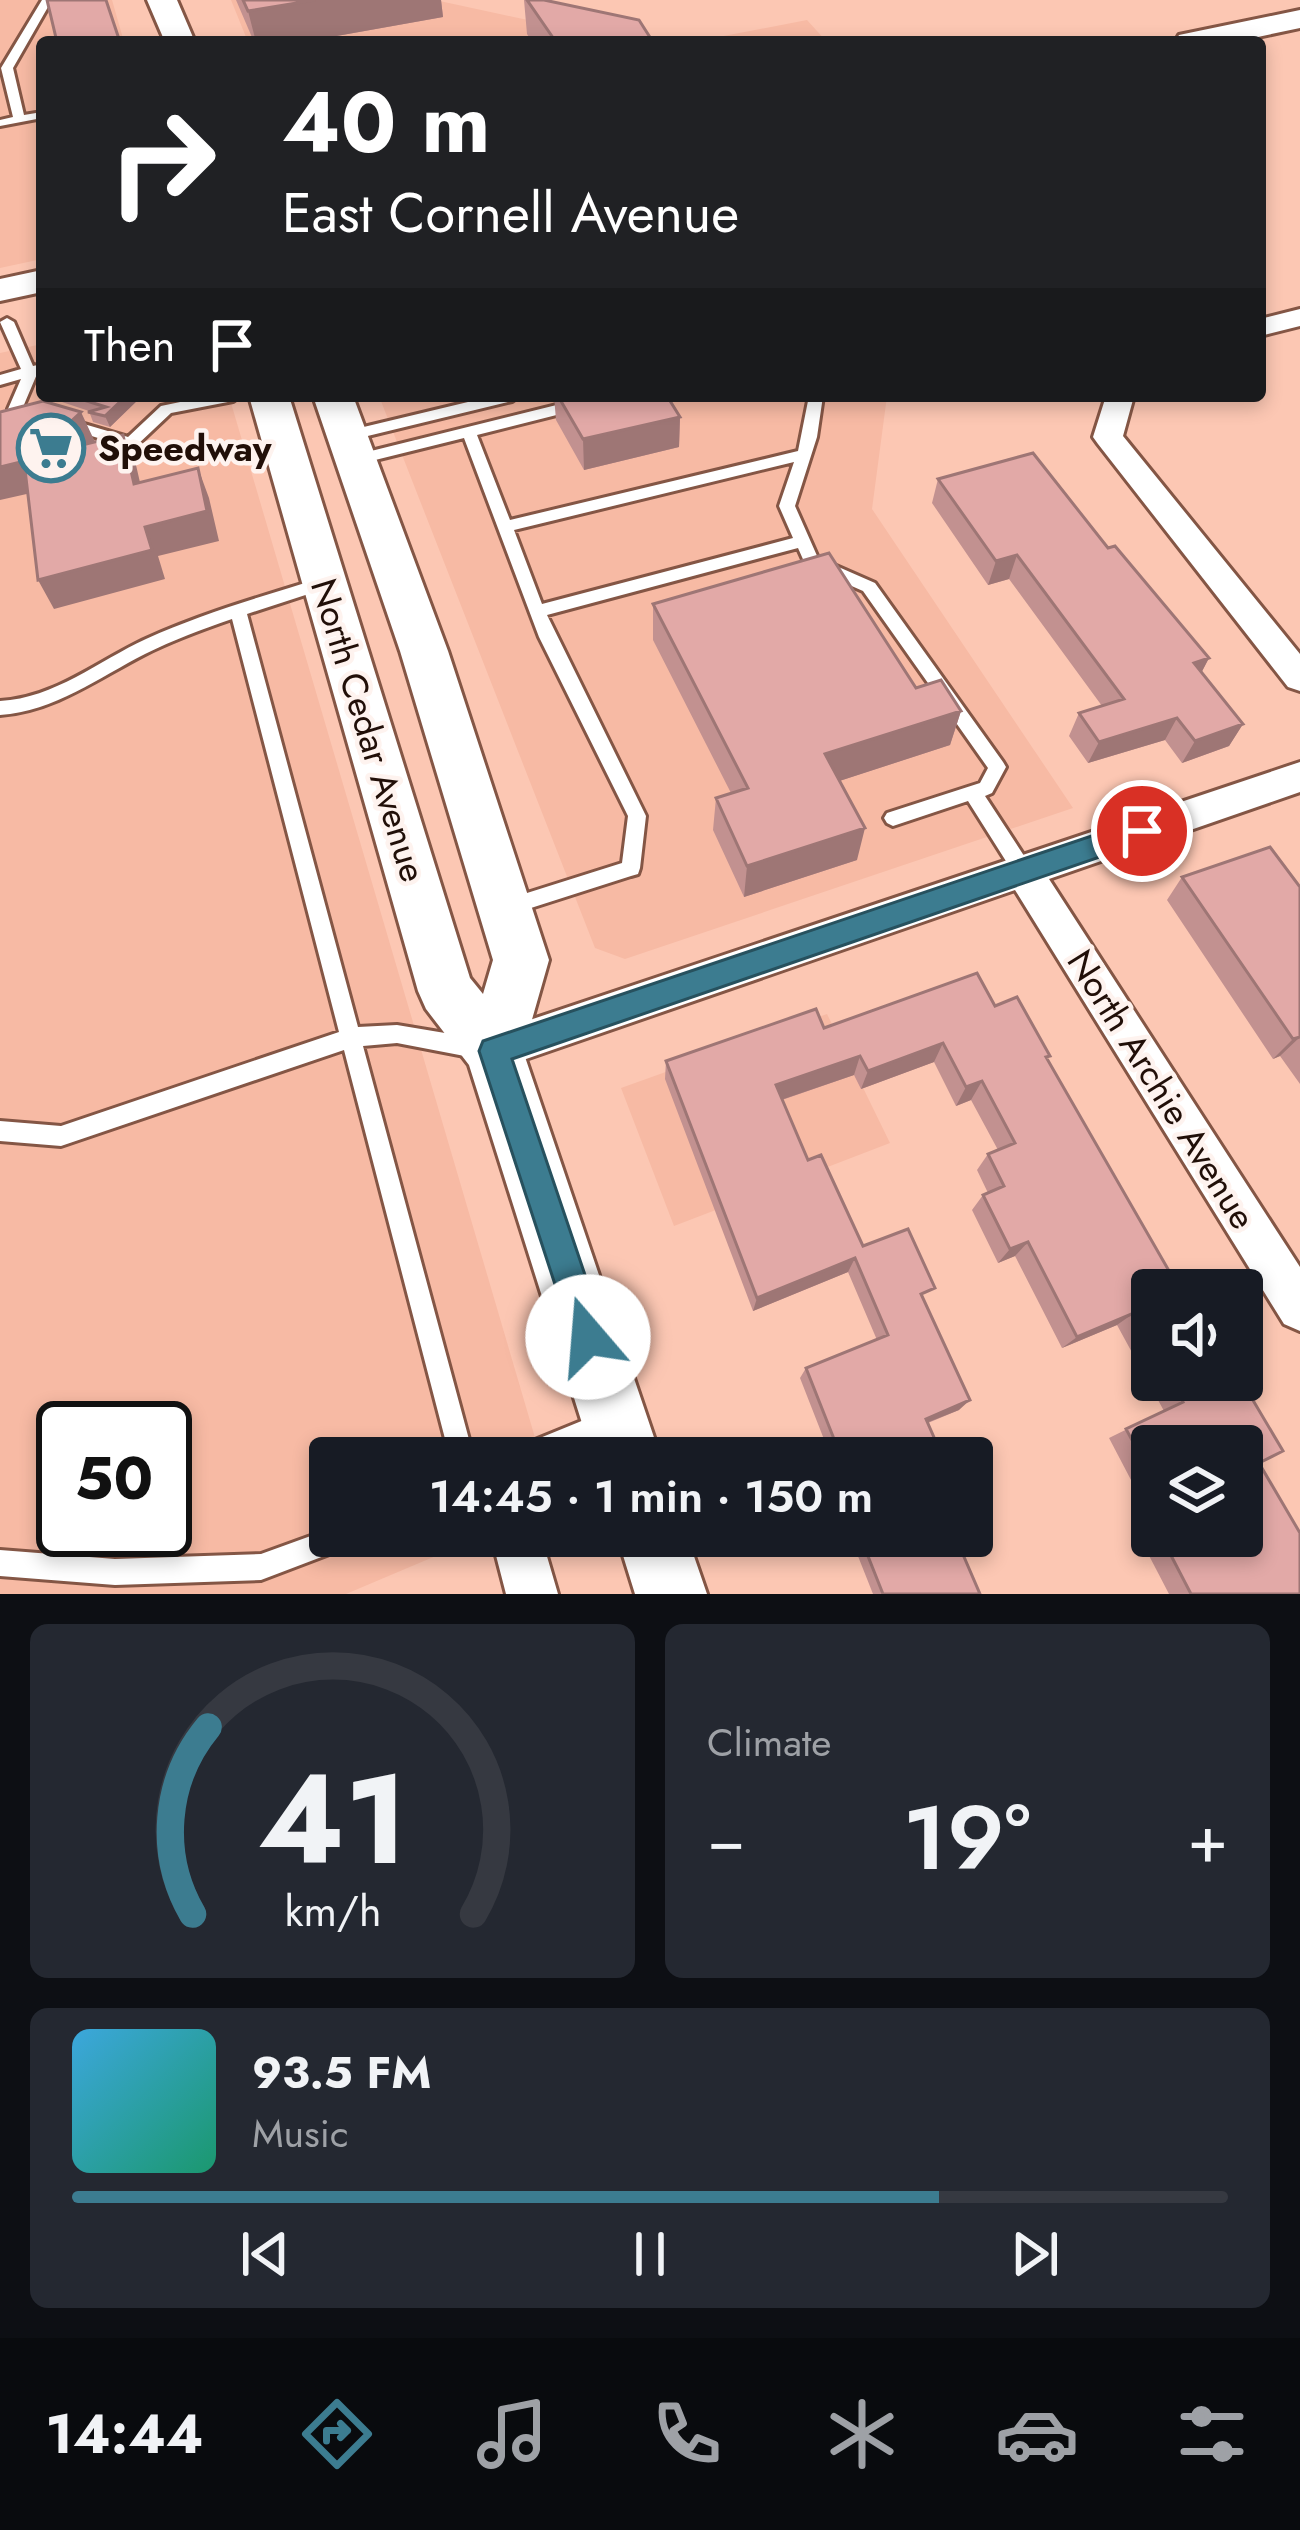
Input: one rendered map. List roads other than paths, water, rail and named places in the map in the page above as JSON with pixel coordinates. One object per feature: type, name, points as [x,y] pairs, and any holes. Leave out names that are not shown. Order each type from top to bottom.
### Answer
[{"type":"main road","points":[[142,0],[155,36]]},
{"type":"main road","points":[[162,0],[177,36]]},
{"type":"main road","points":[[189,0],[203,36]]},
{"type":"main road","points":[[1219,36],[1300,19]]},
{"type":"main road","points":[[1266,55],[1300,48]]},
{"type":"main road","points":[[12,313],[36,287]]},
{"type":"main road","name":"North Cedar Avenue","points":[[271,402],[446,992],[494,1051],[621,1437]]},
{"type":"main road","name":"North Cedar Avenue","points":[[345,431],[446,722],[520,961],[494,1051]]},
{"type":"main road","points":[[325,583],[351,581],[378,605],[399,680],[417,705],[446,722]]},
{"type":"main road","points":[[659,1557],[671,1594]]},
{"type":"street","points":[[1266,326],[1300,317]]},
{"type":"street","points":[[1118,402],[1108,437],[1300,678]]},
{"type":"street","points":[[494,1051],[1300,777]]},
{"type":"street","name":"North Archie Avenue","points":[[1023,871],[1300,1308]]},
{"type":"street","points":[[522,1557],[532,1594]]},
{"type":"lane","points":[[19,120],[7,68],[47,0]]},
{"type":"lane","points":[[0,123],[36,117]]},
{"type":"lane","points":[[12,313],[36,371]]},
{"type":"lane","points":[[0,380],[36,371]]},
{"type":"lane","points":[[36,371],[15,409],[131,443],[169,403]]},
{"type":"lane","points":[[345,431],[459,402]]},
{"type":"lane","points":[[541,402],[546,411]]},
{"type":"lane","points":[[345,431],[469,433],[586,402]]},
{"type":"lane","points":[[815,402],[788,506],[812,562],[869,586],[997,767],[986,788],[893,818]]},
{"type":"lane","points":[[469,433],[537,611],[637,816],[632,868],[504,909]]},
{"type":"lane","points":[[505,527],[804,455]]},
{"type":"lane","points":[[537,611],[802,541]]},
{"type":"lane","points":[[0,708],[14,709],[73,686],[152,643],[325,583]]},
{"type":"lane","points":[[238,610],[457,1437]]},
{"type":"lane","points":[[973,793],[1023,871]]},
{"type":"lane","points":[[0,1131],[61,1136],[353,1037],[397,1034],[494,1051]]},
{"type":"lane","points":[[0,1563],[115,1572],[261,1567],[309,1549]]},
{"type":"place","name":"Speedway","points":[[51,448]]}]
